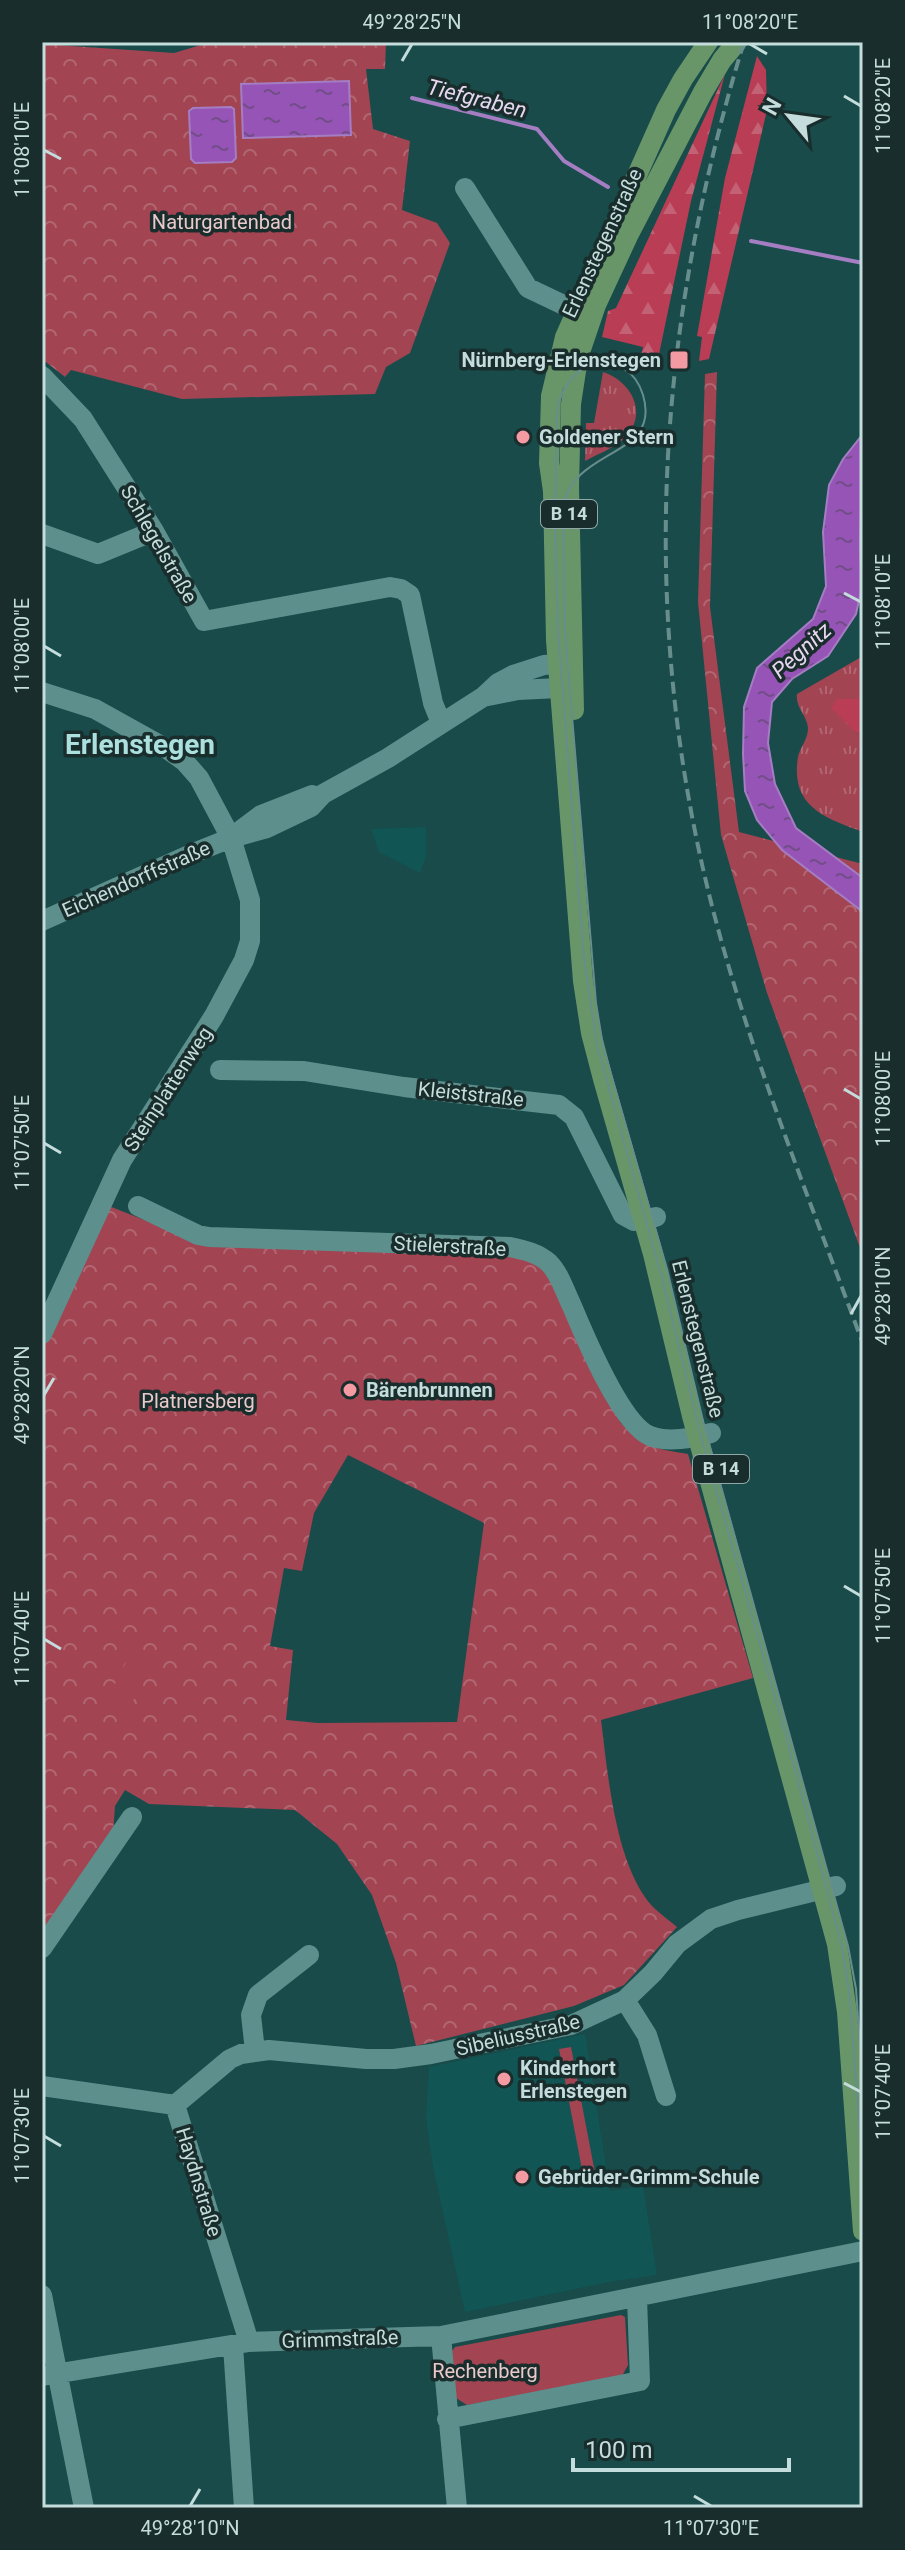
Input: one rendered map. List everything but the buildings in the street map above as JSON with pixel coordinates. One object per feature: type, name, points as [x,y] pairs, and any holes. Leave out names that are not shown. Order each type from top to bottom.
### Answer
[{"type":"main road","name":"Erlenstegenstraße","points":[[620,232],[722,60],[737,42]]},
{"type":"main road","name":"Erlenstegenstraße","points":[[705,43],[666,110],[620,232],[583,314],[571,404],[561,579],[563,676],[582,815],[600,1006],[611,1061],[704,1435],[830,1888],[853,1958],[863,2049]]},
{"type":"main road","points":[[705,43],[722,60]]},
{"type":"main road","name":"Erlenstegenstraße","points":[[830,1888],[845,1991],[863,2231]]},
{"type":"street","points":[[465,188],[528,288],[583,314]]},
{"type":"street","name":"Schlegelstraße","points":[[42,376],[83,419],[154,531],[204,621],[390,587],[401,589],[410,595],[433,703],[441,723]]},
{"type":"street","points":[[42,534],[98,554],[154,531]]},
{"type":"street","name":"Eichendorffstraße","points":[[42,921],[231,838],[261,815],[307,796],[323,794],[376,765],[483,697],[525,689],[563,676]]},
{"type":"street","name":"Steinplattenweg","points":[[42,692],[95,709],[184,761],[199,778],[231,838],[250,900],[250,941],[244,960],[214,1016],[122,1160],[42,1334]]},
{"type":"street","name":"Kleiststraße","points":[[220,1070],[304,1071],[404,1087],[559,1105],[574,1117],[620,1211],[630,1220],[650,1219]]},
{"type":"street","name":"Stielerstraße","points":[[138,1206],[198,1235],[209,1237],[510,1247],[540,1256],[557,1272],[593,1354],[631,1422],[645,1434],[657,1438],[704,1435]]},
{"type":"street","points":[[42,1948],[132,1817]]},
{"type":"street","name":"Sibeliusstraße","points":[[175,2105],[230,2059],[255,2051],[366,2059],[417,2057],[571,2025],[625,2000],[698,1926],[738,1910],[830,1888]]},
{"type":"street","points":[[255,2051],[251,2015],[258,1995],[309,1955]]},
{"type":"street","points":[[625,2000],[647,2035],[666,2096]]},
{"type":"street","name":"Haydnstraße","points":[[42,2086],[175,2105],[241,2344],[244,2508]]},
{"type":"street","name":"Grimmstraße","points":[[49,2375],[241,2344],[441,2336],[863,2251]]},
{"type":"street","points":[[42,2295],[49,2375],[84,2508]]},
{"type":"street","points":[[447,2419],[640,2381],[637,2298]]},
{"type":"street","points":[[441,2336],[457,2508]]},
{"type":"shaded area","points":[[426,827],[426,856],[420,873],[379,852],[371,829]]},
{"type":"shaded area","name":"Gebrüder-Grimm-Schule","points":[[585,2034],[610,2191],[643,2186],[657,2275],[465,2312],[433,2167],[426,2117],[429,2067]]},
{"type":"green space","name":"Naturgartenbad","points":[[211,42],[386,42],[385,69],[366,69],[373,129],[410,141],[402,210],[437,223],[450,243],[410,353],[386,367],[375,394],[182,399],[71,370],[65,377],[42,359],[42,44],[174,53]]},
{"type":"green space","points":[[757,56],[766,70],[767,110],[709,359],[699,361],[702,337],[697,336],[725,178]]},
{"type":"green space","points":[[725,74],[691,201],[658,359],[640,360],[643,347],[602,337],[608,311],[616,308]]},
{"type":"green space","points":[[603,372],[613,376],[629,390],[634,399],[636,418],[625,438],[585,461],[586,423],[594,423]]},
{"type":"green space","points":[[717,372],[710,607],[739,832],[863,864],[863,1256],[767,993],[721,835],[698,602],[705,374]]},
{"type":"green space","points":[[863,656],[863,699],[837,699],[855,732],[863,735],[863,832],[813,808],[799,787],[798,757],[808,728],[797,694]]},
{"type":"green space","points":[[837,699],[863,699],[863,735],[855,732],[831,708]]},
{"type":"green space","name":"Platnersberg","points":[[109,1206],[192,1239],[521,1256],[541,1267],[555,1288],[621,1423],[651,1446],[688,1454],[753,1678],[601,1720],[615,1818],[630,1868],[653,1907],[677,1927],[624,1985],[574,2006],[416,2046],[396,1963],[372,1895],[337,1844],[295,1810],[149,1804],[125,1790],[115,1806],[113,1833],[42,1938],[42,1349]],"holes":[[[348,1455],[484,1523],[457,1722],[318,1723],[286,1720],[293,1650],[270,1646],[284,1568],[302,1571],[314,1513]]]},
{"type":"green space","points":[[135,1645],[156,1657],[126,1714],[105,1703]]},
{"type":"green space","points":[[571,2047],[596,2178],[584,2180],[559,2049]]},
{"type":"green space","name":"Rechenberg","points":[[621,2315],[625,2317],[628,2365],[622,2376],[467,2405],[456,2398],[452,2351],[455,2347]]},
{"type":"water","points":[[349,81],[351,135],[243,138],[241,84]]},
{"type":"water","points":[[193,108],[234,109],[236,158],[232,162],[195,163],[191,159],[189,111]]},
{"type":"water","name":"Pegnitz","points":[[863,434],[862,587],[856,614],[828,656],[792,679],[772,702],[768,743],[775,784],[796,828],[863,878],[863,915],[782,850],[757,820],[745,791],[743,754],[744,707],[757,668],[813,619],[826,586],[823,532],[829,485],[843,459]]},
{"type":"waterway","name":"Tiefgraben","points":[[412,98],[537,129],[564,161],[608,187]]},
{"type":"waterway","name":"Tiefgraben","points":[[751,241],[863,263]]},
{"type":"tram line","points":[[863,2090],[856,1989],[848,1946],[704,1425],[667,1269],[603,1046],[596,1003],[565,632],[563,506],[570,487],[583,473],[629,442],[640,431],[645,415],[643,395],[634,377],[612,365],[600,364],[589,366],[571,380],[559,402],[557,414],[555,526],[558,630],[584,959],[597,1045],[842,1947],[849,1990],[863,2173]]},
{"type":"railway","points":[[744,42],[715,148],[692,254],[676,361],[667,468],[666,575],[673,682],[687,790],[725,955],[780,1123],[863,1344]]},
{"type":"place","name":"Nürnberg-Erlenstegen","points":[[679,360]]},
{"type":"place","name":"Goldener Stern","points":[[523,437]]},
{"type":"place","name":"Bärenbrunnen","points":[[350,1390]]},
{"type":"place","name":"Kinderhort Erlenstegen","points":[[504,2079]]},
{"type":"place","name":"Gebrüder-Grimm-Schule","points":[[522,2177]]},
{"type":"district","name":"Erlenstegen","points":[[140,744]]}]
